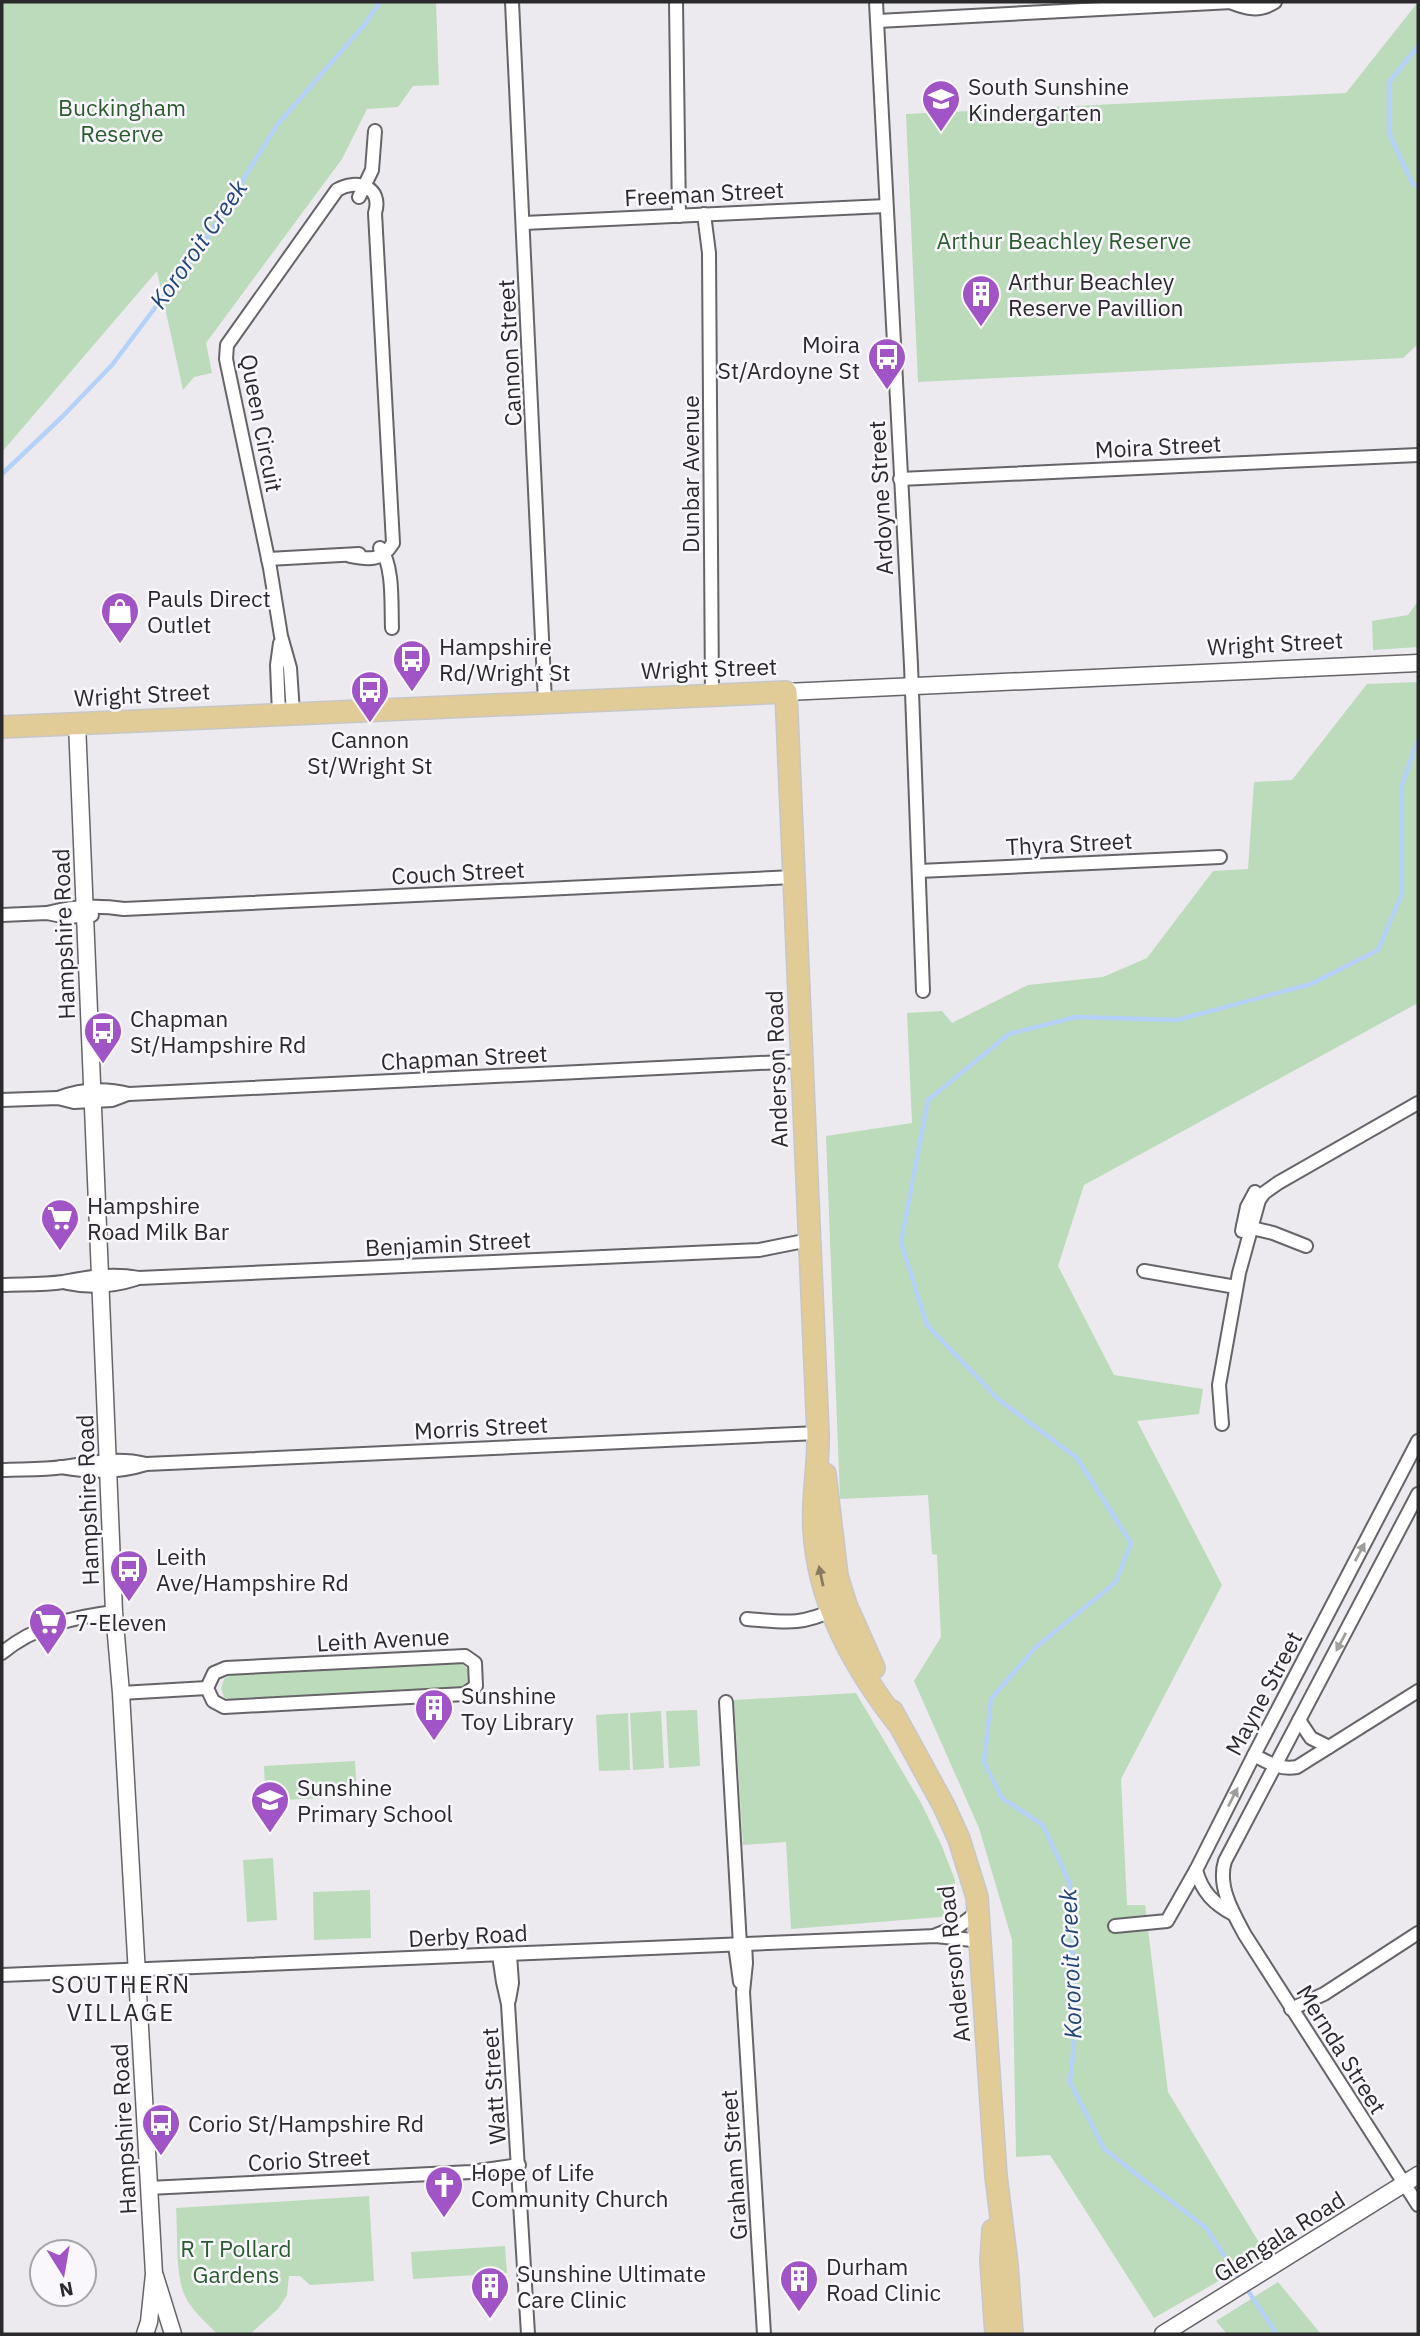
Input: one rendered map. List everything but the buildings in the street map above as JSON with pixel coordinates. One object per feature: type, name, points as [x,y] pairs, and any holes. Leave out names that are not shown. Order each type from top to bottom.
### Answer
[{"type":"main road","name":"Wright Street","points":[[2,727],[786,692]]},
{"type":"main road","name":"Anderson Road","points":[[786,692],[818,1439],[814,1528],[822,1586],[838,1608],[944,1806],[974,1881],[981,1941],[996,2176],[1012,2334]]},
{"type":"main road","name":"Anderson Road","points":[[996,2176],[991,2262],[996,2334]]},
{"type":"street","name":"Cannon Street","points":[[512,2],[545,702]]},
{"type":"street","points":[[676,2],[679,215]]},
{"type":"street","name":"Ardoyne Street","points":[[876,2],[911,686],[923,991]]},
{"type":"street","points":[[878,21],[1050,6],[1231,2],[1253,9],[1267,7],[1275,2]]},
{"type":"street","points":[[375,131],[372,170],[362,192],[375,212],[391,527],[383,551],[389,569],[392,628]]},
{"type":"street","name":"Queen Circuit","points":[[286,714],[277,665],[281,636],[269,564],[226,359],[227,345],[332,201],[362,192]]},
{"type":"street","name":"Freeman Street","points":[[524,223],[886,206]]},
{"type":"street","name":"Dunbar Avenue","points":[[709,214],[712,695]]},
{"type":"street","name":"Moira Street","points":[[900,479],[1418,455]]},
{"type":"street","points":[[269,564],[303,558],[351,556],[383,551]]},
{"type":"street","name":"Wright Street","points":[[786,692],[1418,663]]},
{"type":"street","name":"Hampshire Road","points":[[76,723],[114,1612],[121,1693],[154,2274],[149,2322],[145,2334]]},
{"type":"street","name":"Thyra Street","points":[[919,871],[1220,857]]},
{"type":"street","name":"Couch Street","points":[[2,915],[47,913],[67,917],[85,911],[105,914],[124,909],[794,877]]},
{"type":"street","name":"Chapman Street","points":[[2,1100],[58,1098],[75,1102],[93,1096],[112,1100],[129,1094],[802,1061]]},
{"type":"street","points":[[1222,1424],[1219,1385],[1239,1273],[1239,1250],[1247,1227],[1247,1207],[1262,1183],[1418,1103]]},
{"type":"street","points":[[1247,1227],[1273,1233],[1306,1246]]},
{"type":"street","name":"Benjamin Street","points":[[2,1285],[62,1282],[83,1286],[101,1280],[121,1284],[139,1278],[810,1248]]},
{"type":"street","points":[[1144,1271],[1236,1287]]},
{"type":"street","name":"Morris Street","points":[[2,1470],[109,1466],[126,1459],[146,1464],[818,1439]]},
{"type":"street","name":"Mayne Street","points":[[1115,1926],[1167,1921],[1418,1441]]},
{"type":"street","name":"Mayne Street","points":[[1233,1914],[1221,1873],[1224,1861],[1418,1494]]},
{"type":"street","points":[[1347,1579],[1367,1592]]},
{"type":"street","points":[[747,1619],[791,1623],[812,1619],[838,1608]]},
{"type":"street","points":[[2,1653],[22,1638],[48,1626],[114,1612]]},
{"type":"street","name":"Leith Avenue","points":[[465,1656],[475,1663],[476,1686],[465,1694],[224,1707],[213,1701],[207,1688],[214,1673],[226,1668],[465,1656]]},
{"type":"street","points":[[121,1693],[207,1688]]},
{"type":"street","points":[[1254,1755],[1275,1767],[1297,1767],[1418,1690]]},
{"type":"street","name":"Graham Street","points":[[726,1702],[740,1945],[746,1963],[743,1992],[764,2334]]},
{"type":"street","points":[[1299,1720],[1311,1738],[1329,1747]]},
{"type":"street","points":[[1217,1827],[1237,1837]]},
{"type":"street","points":[[1196,1870],[1200,1885],[1216,1905],[1233,1914]]},
{"type":"street","name":"Derby Road","points":[[936,1936],[959,1926],[978,1912]]},
{"type":"street","name":"Mernda Street","points":[[1233,1914],[1294,2013],[1411,2180],[1418,2205]]},
{"type":"street","points":[[1294,2013],[1418,1933]]},
{"type":"street","name":"Derby Road","points":[[2,1975],[936,1936],[981,1941]]},
{"type":"street","name":"Watt Street","points":[[505,1955],[512,1983],[508,2004],[528,2334]]},
{"type":"street","name":"Corio Street","points":[[149,2188],[519,2170]]},
{"type":"street","name":"Glengala Road","points":[[1163,2334],[1411,2180]]},
{"type":"street","name":"Hampshire Road","points":[[154,2274],[173,2334]]},
{"type":"green space","name":"Buckingham Reserve","points":[[2,2],[436,2],[439,85],[413,86],[398,107],[367,109],[342,159],[206,343],[212,373],[194,377],[183,390],[157,271],[2,452]]},
{"type":"green space","name":"Arthur Beachley Reserve","points":[[1418,2],[1418,344],[1403,358],[918,382],[906,114],[1346,93]]},
{"type":"green space","points":[[1418,601],[1418,647],[1373,650],[1372,621],[1408,615]]},
{"type":"green space","points":[[1418,682],[1418,1003],[1084,1185],[1058,1266],[1114,1375],[1203,1389],[1199,1414],[1137,1421],[1222,1585],[1121,1779],[1127,1905],[1145,1905],[1168,2092],[1266,2254],[1154,2318],[1050,2155],[1016,2157],[1012,1940],[979,1828],[914,1681],[941,1637],[937,1555],[932,1554],[928,1495],[840,1499],[826,1136],[912,1123],[907,1013],[942,1011],[952,1023],[1028,985],[1103,977],[1147,958],[1213,871],[1248,869],[1254,782],[1292,780],[1367,684]]},
{"type":"green space","points":[[461,1663],[471,1672],[470,1685],[462,1689],[233,1701],[224,1697],[221,1688],[224,1679],[232,1674]]},
{"type":"green space","points":[[856,1693],[921,1803],[941,1844],[955,1880],[953,1916],[791,1929],[786,1842],[743,1845],[734,1700]]},
{"type":"green space","points":[[697,1710],[700,1766],[669,1768],[666,1711]]},
{"type":"green space","points":[[661,1711],[664,1768],[633,1770],[630,1713]]},
{"type":"green space","points":[[628,1713],[630,1770],[599,1771],[596,1715]]},
{"type":"green space","points":[[355,1761],[357,1796],[266,1801],[264,1766]]},
{"type":"green space","points":[[273,1858],[277,1920],[247,1922],[243,1860]]},
{"type":"green space","points":[[370,1890],[371,1938],[314,1940],[313,1892]]},
{"type":"green space","name":"R T Pollard Gardens","points":[[369,2196],[374,2281],[310,2285],[300,2276],[289,2276],[287,2295],[278,2309],[250,2334],[217,2334],[185,2296],[180,2277],[176,2208]]},
{"type":"green space","points":[[505,2246],[507,2273],[413,2279],[411,2252]]},
{"type":"green space","points":[[1278,2282],[1321,2334],[1227,2334],[1216,2321]]},
{"type":"waterway","name":"Kororoit Creek","points":[[2,474],[112,365],[203,244],[277,125],[365,24],[380,2]]},
{"type":"waterway","name":"Kororoit Creek","points":[[1418,46],[1389,82],[1389,133],[1412,183],[1418,187]]},
{"type":"waterway","name":"Kororoit Creek","points":[[1241,2281],[1206,2228],[1104,2149],[1070,2082],[1076,2026],[1069,1882],[1043,1825],[1002,1798],[984,1762],[991,1699],[1035,1648],[1116,1582],[1131,1543],[1077,1458],[999,1400],[927,1325],[901,1242],[928,1100],[1009,1034],[1076,1017],[1177,1020],[1311,984],[1378,950],[1402,894],[1402,785],[1418,739]]},
{"type":"waterway","name":"Kororoit Creek","points":[[1246,2288],[1277,2334]]},
{"type":"place","name":"South Sunshine Kindergarten","points":[[941,133]]},
{"type":"place","name":"Arthur Beachley Reserve Pavillion","points":[[981,328]]},
{"type":"place","name":"Moira St/Ardoyne St","points":[[887,391]]},
{"type":"place","name":"Pauls Direct Outlet","points":[[120,645]]},
{"type":"place","name":"Hampshire Rd/Wright St","points":[[412,693]]},
{"type":"place","name":"Cannon St/Wright St","points":[[370,724]]},
{"type":"place","name":"Chapman St/Hampshire Rd","points":[[103,1065]]},
{"type":"place","name":"Hampshire Road Milk Bar","points":[[60,1252]]},
{"type":"place","name":"Leith Ave/Hampshire Rd","points":[[129,1603]]},
{"type":"place","name":"7-Eleven","points":[[48,1656]]},
{"type":"place","name":"Sunshine Toy Library","points":[[434,1742]]},
{"type":"place","name":"Sunshine Primary School","points":[[270,1834]]},
{"type":"place","name":"Corio St/Hampshire Rd","points":[[161,2157]]},
{"type":"place","name":"Hope of Life Community Church","points":[[444,2219]]},
{"type":"place","name":"Durham Road Clinic","points":[[799,2313]]},
{"type":"place","name":"Sunshine Ultimate Care Clinic","points":[[490,2320]]},
{"type":"district","name":"SOUTHERN VILLAGE","points":[[121,1998]]}]
